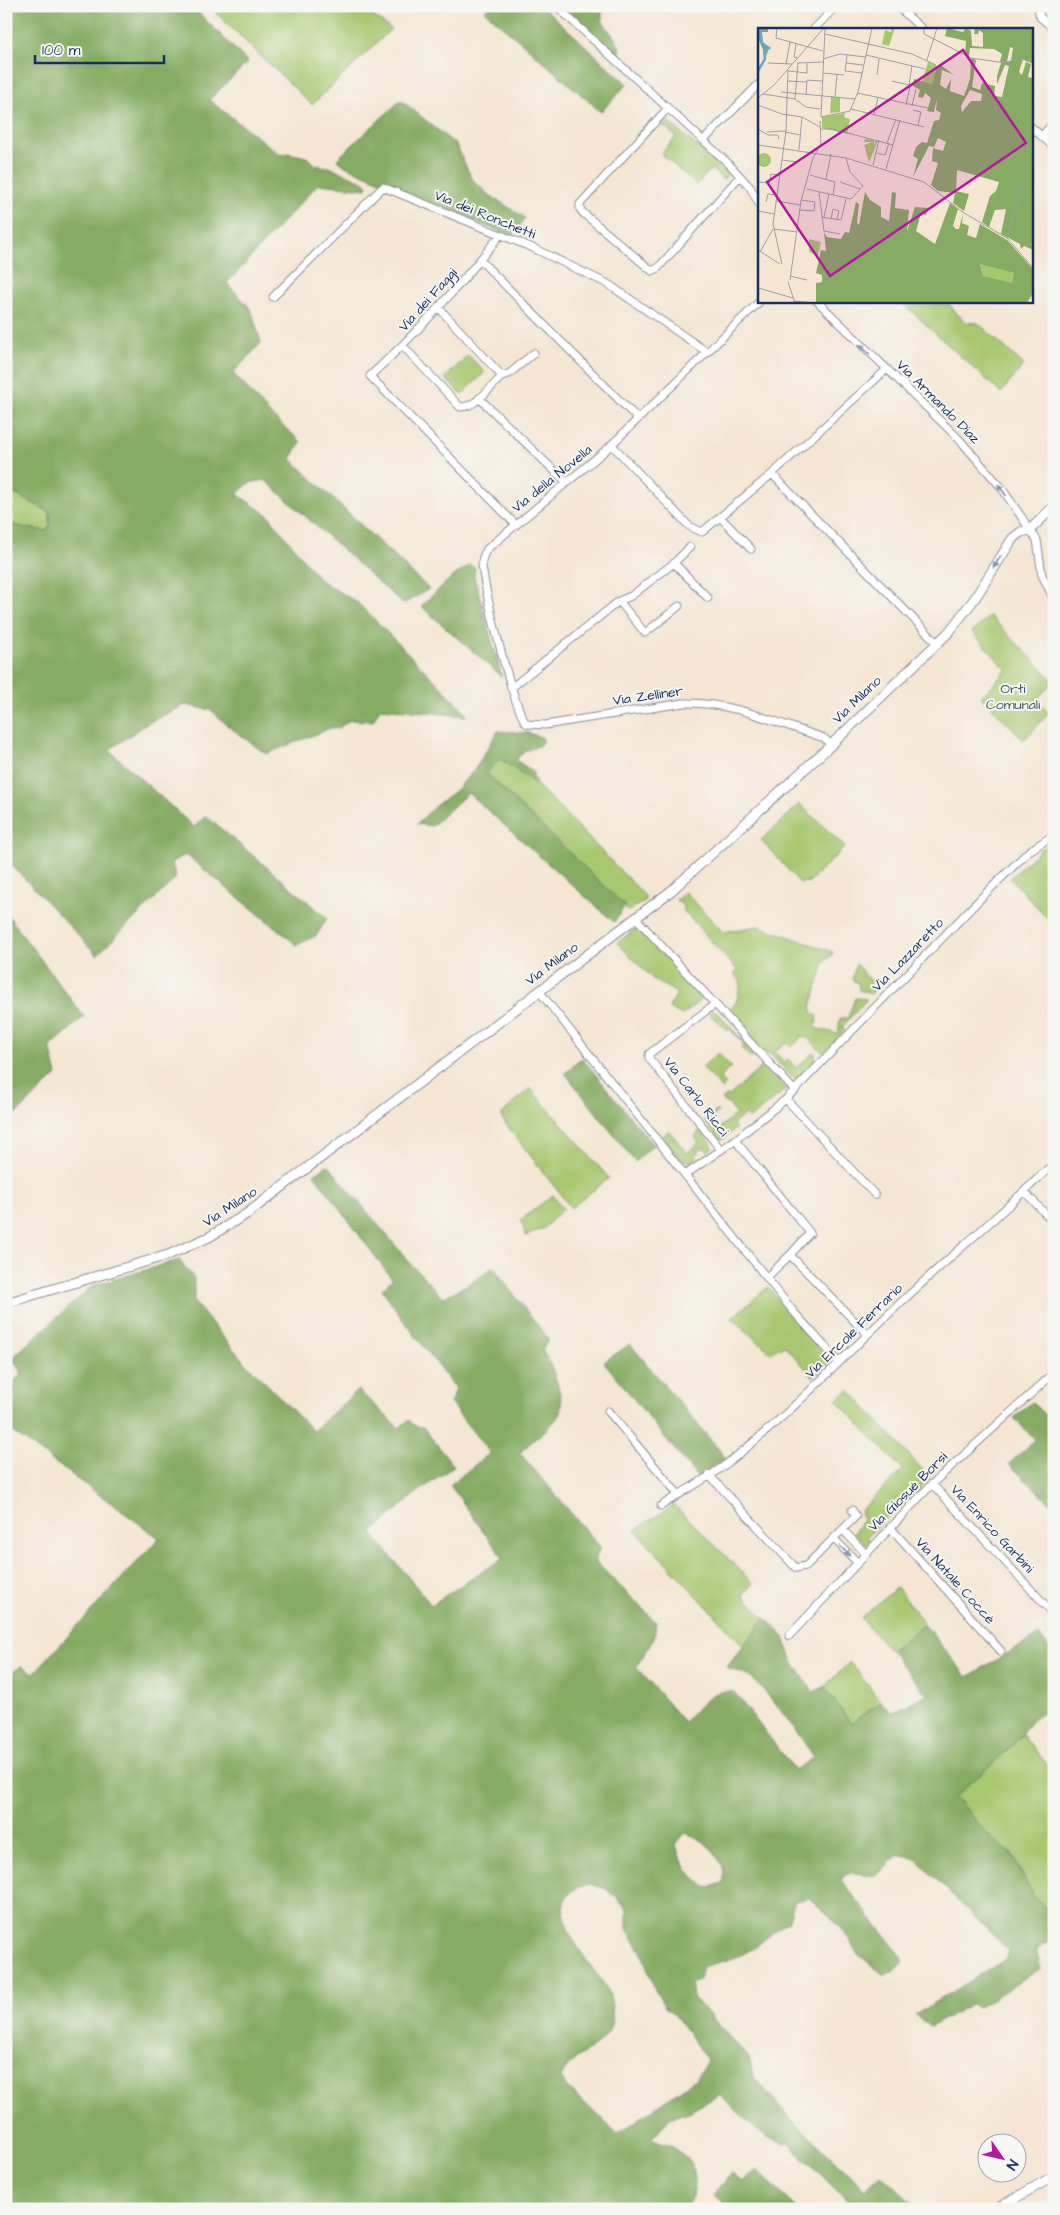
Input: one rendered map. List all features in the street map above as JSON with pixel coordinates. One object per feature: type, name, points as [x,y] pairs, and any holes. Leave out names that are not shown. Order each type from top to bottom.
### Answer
[{"type":"street","points":[[556,6],[704,140],[750,187],[758,202]]},
{"type":"street","points":[[815,28],[836,6]]},
{"type":"street","points":[[897,6],[921,28]]},
{"type":"street","points":[[904,13],[910,6]]},
{"type":"street","points":[[1039,6],[1040,16],[1054,29]]},
{"type":"street","points":[[704,140],[758,85]]},
{"type":"street","points":[[668,108],[580,204],[580,209],[583,213],[652,271],[658,268],[740,176]]},
{"type":"street","points":[[1042,136],[1054,122]]},
{"type":"street","points":[[1032,127],[1054,147]]},
{"type":"street","name":"Via dei Ronchetti","points":[[273,297],[383,187],[533,248],[608,284],[707,352]]},
{"type":"street","name":"Via dei Faggi","points":[[500,236],[403,346],[370,376],[516,525]]},
{"type":"street","points":[[480,260],[638,419]]},
{"type":"street","name":"Via della Novella","points":[[524,722],[512,688],[486,590],[482,563],[487,549],[612,445],[759,302]]},
{"type":"street","name":"Via Armando Diaz","points":[[818,302],[852,338],[887,369],[975,456],[1001,488],[1037,540],[1042,575],[1054,600]]},
{"type":"street","points":[[438,308],[502,376]]},
{"type":"street","points":[[403,346],[460,407],[465,407],[479,398],[502,376],[509,374],[534,353]]},
{"type":"street","points":[[612,445],[689,526],[702,532],[772,474],[887,369]]},
{"type":"street","points":[[479,398],[567,483]]},
{"type":"street","points":[[772,474],[937,643]]},
{"type":"street","name":"Via Milano","points":[[6,1303],[168,1255],[222,1230],[262,1203],[636,918],[707,860],[937,643],[962,616],[1013,538],[1021,532],[1030,530],[1054,506]]},
{"type":"street","points":[[720,517],[751,549]]},
{"type":"street","points":[[512,688],[618,601],[631,596],[674,563],[690,547]]},
{"type":"street","points":[[674,563],[708,598]]},
{"type":"street","points":[[618,601],[645,633],[679,606]]},
{"type":"street","name":"Via Zelliner","points":[[524,722],[531,726],[545,725],[683,703],[700,702],[719,705],[754,715],[824,738],[830,745]]},
{"type":"street","name":"Via Lazzaretto","points":[[685,1175],[735,1140],[795,1091],[981,898],[1029,851],[1054,835]]},
{"type":"street","points":[[636,918],[795,1091]]},
{"type":"street","points":[[539,991],[793,1311],[838,1361]]},
{"type":"street","name":"Via Carlo Ricci","points":[[715,1004],[649,1054],[649,1058],[721,1150]]},
{"type":"street","points":[[786,1099],[875,1195]]},
{"type":"street","points":[[735,1140],[810,1233],[767,1277]]},
{"type":"street","name":"Via Ercole Ferrario","points":[[661,1506],[724,1466],[770,1427],[817,1385],[838,1361],[867,1334],[1025,1192],[1054,1163]]},
{"type":"street","points":[[1025,1192],[1054,1223]]},
{"type":"street","points":[[790,1254],[867,1334]]},
{"type":"street","name":"Via Giosuè Borsi","points":[[789,1636],[856,1562],[932,1484],[1054,1373]]},
{"type":"street","points":[[608,1410],[678,1494]]},
{"type":"street","points":[[709,1475],[796,1568],[806,1566],[843,1530],[856,1516],[852,1510]]},
{"type":"street","name":"Via Enrico Garbini","points":[[932,1484],[1054,1614]]},
{"type":"street","name":"Via Natale Coccè","points":[[890,1527],[1001,1651]]},
{"type":"street","points":[[843,1530],[865,1554]]},
{"type":"street","points":[[834,1539],[856,1562]]},
{"type":"street","points":[[996,2209],[1054,2176]]},
{"type":"green space","points":[[6,6],[192,6],[248,62],[209,100],[281,155],[288,153],[307,157],[315,165],[329,167],[365,182],[368,186],[366,189],[318,184],[227,283],[251,309],[261,343],[233,373],[271,415],[301,442],[291,459],[429,589],[403,604],[265,480],[249,483],[237,494],[268,515],[320,580],[358,603],[459,705],[467,716],[380,708],[373,721],[350,720],[339,728],[331,728],[266,754],[227,725],[211,710],[185,705],[148,723],[109,750],[194,827],[206,816],[327,918],[317,935],[297,945],[186,855],[171,862],[176,878],[97,955],[6,859],[6,524],[46,531],[50,526],[50,514],[46,510],[6,489]]},
{"type":"green space","points":[[221,6],[359,6],[391,29],[312,105],[215,12]]},
{"type":"green space","points":[[489,6],[542,6],[627,84],[601,112],[485,11]]},
{"type":"green space","points":[[562,6],[602,6],[602,20],[618,43],[619,59]]},
{"type":"green space","points":[[401,100],[456,145],[472,179],[488,194],[525,218],[512,237],[345,166],[337,159]]},
{"type":"green space","points":[[666,121],[729,174],[723,180],[711,169],[697,185],[661,154],[676,137],[663,125]]},
{"type":"green space","points":[[901,302],[947,302],[965,322],[978,323],[1024,365],[1001,393]]},
{"type":"green space","points":[[468,355],[485,372],[462,395],[445,378]]},
{"type":"green space","points":[[6,489],[46,510],[50,514],[50,527],[46,531],[6,524]]},
{"type":"green space","points":[[470,565],[475,568],[474,576],[502,677],[421,606],[451,578]]},
{"type":"green space","name":"Orti Comunali","points":[[990,616],[1054,681],[1036,700],[1049,713],[1024,740],[981,697],[1007,670],[972,632]]},
{"type":"green space","points":[[498,731],[529,733],[543,738],[541,745],[525,751],[516,760],[532,771],[536,784],[500,759],[486,773],[625,906],[614,922],[468,793],[432,826],[417,824],[435,806],[456,790],[475,769]]},
{"type":"green space","points":[[500,759],[536,784],[645,896],[645,901],[628,911],[486,773]]},
{"type":"green space","points":[[800,804],[845,847],[809,882],[800,883],[761,840]]},
{"type":"green space","points":[[1054,841],[1054,925],[1010,878],[1040,850]]},
{"type":"green space","points":[[685,892],[723,932],[758,926],[833,952],[824,962],[811,1007],[813,1014],[818,1016],[815,1028],[838,1034],[840,1018],[848,1018],[855,998],[867,999],[842,1027],[845,1031],[823,1053],[809,1039],[800,1036],[799,1040],[791,1047],[786,1042],[775,1052],[784,1062],[788,1059],[796,1068],[814,1052],[817,1062],[800,1078],[793,1078],[769,1053],[766,1055],[726,1011],[736,1003],[741,982],[734,974],[738,971],[676,900]]},
{"type":"green space","points":[[6,913],[84,1017],[50,1047],[57,1075],[6,1124],[6,1040],[8,1038],[6,1036]]},
{"type":"green space","points":[[635,929],[642,931],[703,998],[682,1015],[669,1008],[677,993],[654,980],[617,943]]},
{"type":"green space","points":[[856,964],[876,988],[871,994],[859,990],[858,983],[852,980]]},
{"type":"green space","points":[[711,1011],[717,1012],[759,1058],[758,1060],[753,1055],[750,1057],[741,1048],[744,1045],[730,1029],[727,1031],[716,1019],[718,1017],[714,1019],[709,1013]]},
{"type":"green space","points":[[718,1053],[731,1067],[720,1078],[726,1084],[722,1089],[702,1067]]},
{"type":"green space","points":[[582,1058],[653,1145],[635,1162],[565,1073]]},
{"type":"green space","points":[[764,1065],[785,1087],[785,1090],[750,1119],[745,1114],[733,1125],[736,1128],[724,1139],[720,1140],[704,1121],[717,1110],[718,1112],[710,1119],[718,1129],[736,1114],[728,1103],[726,1104],[722,1100]]},
{"type":"green space","points":[[530,1088],[609,1178],[571,1208],[502,1119],[502,1114]]},
{"type":"green space","points":[[700,1130],[711,1143],[712,1148],[708,1152],[704,1147],[694,1155],[698,1159],[693,1162],[682,1160],[662,1136],[669,1131],[687,1153],[699,1143],[695,1137]]},
{"type":"green space","points":[[328,1165],[442,1298],[476,1280],[493,1267],[549,1340],[542,1349],[556,1381],[561,1408],[559,1415],[551,1424],[520,1453],[600,1547],[595,1561],[656,1622],[654,1639],[636,1667],[684,1722],[711,1696],[718,1693],[734,1692],[795,1770],[814,1757],[793,1726],[755,1681],[727,1667],[765,1618],[783,1635],[792,1660],[813,1692],[824,1687],[851,1723],[881,1702],[892,1712],[927,1695],[891,1651],[924,1624],[967,1677],[1039,1635],[1054,1653],[1054,1705],[1031,1721],[1017,1741],[955,1797],[994,1841],[1011,1853],[1033,1895],[1054,1917],[1054,1939],[1036,1949],[1041,1968],[978,2008],[971,2004],[930,2027],[915,2015],[1006,1959],[1008,1950],[917,1860],[902,1855],[894,1859],[876,1875],[853,1873],[841,1880],[902,1957],[903,1962],[894,1972],[883,1974],[858,1954],[832,1918],[809,1898],[795,1901],[788,1922],[755,1947],[728,1960],[702,1967],[699,1980],[691,1983],[693,1997],[749,2058],[754,2077],[791,2119],[865,2189],[881,2174],[918,2209],[856,2209],[789,2144],[766,2137],[719,2095],[689,2112],[670,2118],[651,2139],[675,2148],[691,2164],[695,2184],[692,2196],[685,2209],[6,2209],[6,1678],[21,1666],[34,1673],[159,1538],[6,1427],[6,1389],[22,1374],[12,1358],[92,1286],[179,1260],[194,1278],[194,1302],[240,1357],[313,1431],[358,1390],[399,1428],[409,1420],[415,1426],[423,1427],[454,1466],[414,1495],[372,1533],[431,1605],[503,1558],[450,1485],[490,1453],[450,1403],[456,1389],[403,1320],[382,1289],[392,1279],[314,1174]],"holes":[[[685,1833],[700,1840],[714,1852],[722,1866],[724,1874],[723,1883],[707,1888],[687,1869],[680,1857],[676,1844]],[[590,1884],[606,1889],[627,1908],[627,1929],[641,1951],[656,1992],[665,2007],[676,2016],[707,2060],[698,2077],[618,2134],[567,2087],[561,2078],[568,2066],[597,2044],[611,2026],[612,2011],[609,1992],[579,1949],[564,1917],[564,1903],[572,1891]]]},
{"type":"green space","points":[[553,1195],[563,1209],[544,1228],[526,1236],[521,1220]]},
{"type":"green space","points":[[768,1287],[829,1361],[827,1366],[813,1377],[784,1345],[771,1353],[732,1318]]},
{"type":"green space","points":[[630,1344],[726,1458],[697,1477],[604,1362]]},
{"type":"green space","points":[[849,1390],[930,1478],[906,1505],[902,1501],[867,1537],[871,1541],[867,1546],[854,1533],[863,1520],[860,1511],[903,1470],[836,1400]]},
{"type":"green space","points":[[1032,1402],[1054,1424],[1054,1507],[1009,1464],[1035,1440],[1014,1418]]},
{"type":"green space","points":[[674,1505],[753,1583],[743,1595],[765,1618],[745,1647],[635,1530]]},
{"type":"green space","points":[[897,1587],[924,1624],[891,1651],[861,1618]]},
{"type":"green space","points":[[850,1662],[881,1702],[851,1723],[824,1687]]},
{"type":"green space","points":[[1022,1734],[1054,1773],[1054,1917],[1033,1895],[1011,1853],[994,1841],[955,1797],[1017,1741]]},
{"type":"green space","points":[[757,2170],[797,2209],[730,2209],[714,2195],[731,2173],[742,2182]]}]
